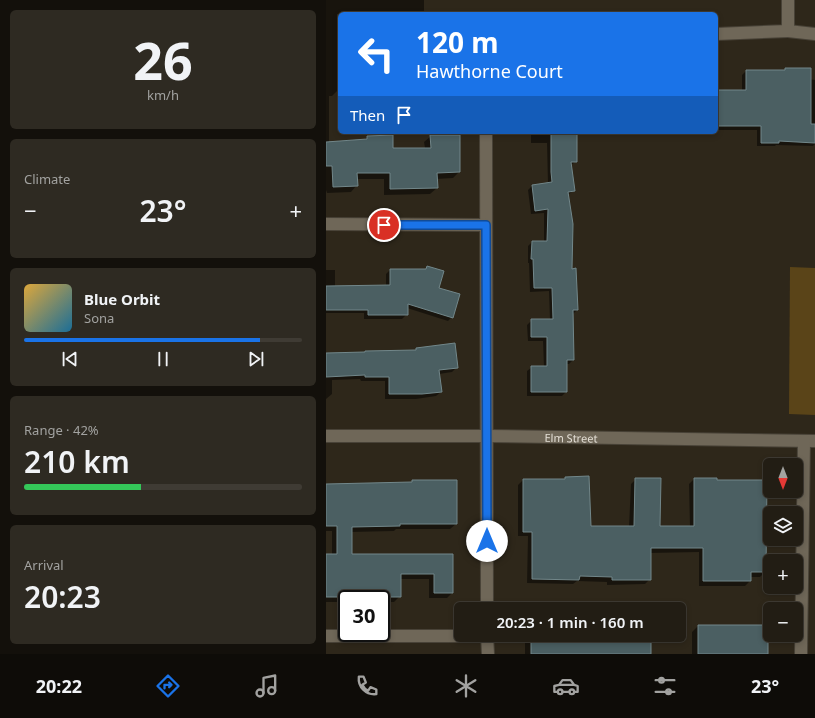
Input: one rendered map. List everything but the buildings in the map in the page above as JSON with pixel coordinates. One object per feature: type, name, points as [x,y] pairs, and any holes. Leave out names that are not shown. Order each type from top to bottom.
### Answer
[{"type":"street","points":[[788,0],[788,31]]},
{"type":"street","points":[[718,34],[788,31],[815,34]]},
{"type":"street","points":[[486,134],[487,602]]},
{"type":"street","points":[[326,224],[486,225]]},
{"type":"street","name":"Elm Street","points":[[326,436],[487,436],[810,441]]},
{"type":"street","points":[[801,654],[810,441]]},
{"type":"street","points":[[326,636],[454,635]]},
{"type":"street","points":[[488,642],[488,654]]},
{"type":"shaded area","points":[[790,267],[815,268],[815,415],[789,414]]},
{"type":"route","points":[[384,225],[486,225],[487,541]]}]
